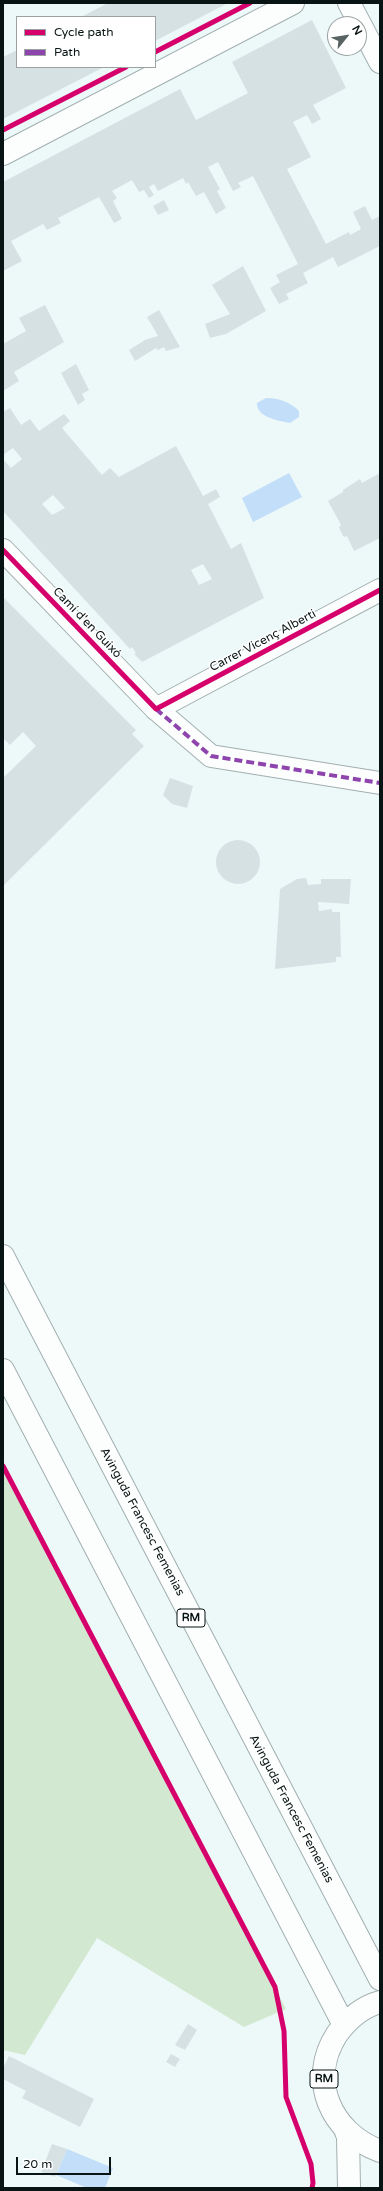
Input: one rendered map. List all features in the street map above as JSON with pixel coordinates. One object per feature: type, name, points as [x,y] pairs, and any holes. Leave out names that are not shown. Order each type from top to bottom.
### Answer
[{"type":"main road","points":[[3,154],[293,3]]},
{"type":"main road","points":[[349,3],[380,62]]},
{"type":"main road","name":"Camí d'en Guixó","points":[[3,550],[156,709],[211,756],[380,783]]},
{"type":"main road","name":"Carrer Vicenç Alberti","points":[[156,709],[380,590]]},
{"type":"main road","name":"Avinguda Francesc Femenias","points":[[3,1256],[380,1979]]},
{"type":"main road","points":[[3,1370],[344,2025]]},
{"type":"main road","name":"RM","points":[[380,2002],[354,2015],[344,2025],[331,2044],[324,2067],[324,2090],[332,2113],[346,2132],[364,2146],[380,2152]]},
{"type":"main road","points":[[346,2132],[348,2136],[349,2188]]},
{"type":"green space","points":[[3,1463],[286,2009],[244,2027],[97,1938],[25,2055],[3,2050]]},
{"type":"water","points":[[266,398],[288,403],[299,411],[299,417],[290,423],[269,418],[260,412],[257,403]]},
{"type":"water","points":[[289,473],[302,497],[253,522],[242,498]]},
{"type":"water","points":[[67,2149],[113,2168],[105,2188],[87,2188],[56,2175]]},
{"type":"building","points":[[108,3],[228,3],[156,40],[156,16],[83,16]]},
{"type":"building","points":[[312,20],[327,50],[327,56],[330,56],[346,88],[313,105],[321,119],[312,124],[307,115],[293,122],[311,157],[287,169],[326,244],[349,232],[350,235],[361,229],[353,212],[365,206],[372,220],[380,216],[380,246],[338,267],[333,257],[303,273],[308,283],[286,294],[289,299],[279,304],[270,288],[280,282],[276,275],[298,264],[253,176],[238,183],[241,187],[233,191],[218,162],[208,167],[220,189],[217,191],[226,208],[216,214],[204,192],[196,196],[188,182],[186,184],[183,178],[158,191],[154,184],[149,187],[154,195],[149,198],[144,190],[139,192],[132,180],[112,191],[117,198],[113,201],[122,219],[114,223],[99,197],[58,218],[61,223],[47,230],[43,224],[11,241],[22,261],[3,271],[3,182],[180,89],[196,120],[248,93],[232,62]]},
{"type":"building","points":[[16,50],[16,68],[102,68],[3,119],[3,57]]},
{"type":"building","points":[[164,200],[169,210],[158,215],[153,206]]},
{"type":"building","points":[[243,266],[266,311],[226,334],[210,338],[205,324],[230,314],[212,285]]},
{"type":"building","points":[[45,305],[64,342],[14,372],[19,381],[3,391],[3,344],[26,331],[19,318]]},
{"type":"building","points":[[159,310],[180,347],[166,351],[164,347],[158,350],[156,348],[135,361],[129,350],[145,340],[158,336],[147,317]]},
{"type":"building","points":[[76,364],[89,390],[82,394],[85,400],[78,405],[61,373]]},
{"type":"building","points":[[10,408],[21,425],[30,419],[39,431],[64,414],[70,421],[62,428],[102,475],[110,468],[119,477],[176,446],[203,496],[216,489],[220,497],[208,504],[231,549],[241,543],[264,598],[142,662],[134,654],[136,653],[132,647],[130,649],[3,511],[3,459],[11,468],[22,459],[13,448],[3,455],[3,412]],"holes":[[[53,495],[65,508],[52,515],[42,504]],[[203,564],[212,579],[199,585],[191,570]]]},
{"type":"building","points":[[380,473],[380,538],[354,551],[347,536],[344,537],[341,532],[339,527],[341,525],[328,501],[360,479],[362,483]]},
{"type":"building","points":[[3,597],[136,730],[132,734],[144,746],[3,886],[3,778],[36,746],[23,732],[10,745],[3,738]]},
{"type":"building","points":[[170,778],[193,786],[187,808],[172,804],[163,795]]},
{"type":"building","points":[[238,840],[250,844],[256,850],[260,862],[256,874],[250,880],[238,884],[226,880],[220,874],[216,862],[220,850],[226,844]]},
{"type":"building","points":[[306,878],[308,885],[321,884],[321,879],[351,879],[349,904],[318,902],[319,911],[332,909],[332,912],[340,912],[341,957],[336,957],[336,962],[275,969],[280,889],[297,879]]},
{"type":"building","points":[[188,2024],[197,2030],[185,2050],[175,2045]]},
{"type":"building","points":[[171,2054],[180,2059],[175,2067],[166,2062]]},
{"type":"building","points":[[9,2056],[94,2099],[80,2127],[22,2098],[26,2091],[3,2079],[3,2068]]},
{"type":"building","points":[[52,2144],[67,2149],[55,2177],[41,2172]]},
{"type":"marked path","points":[[156,709],[211,756],[380,783]]},
{"type":"cycle path","points":[[156,51],[250,3]]},
{"type":"cycle path","points":[[3,130],[124,68]]},
{"type":"cycle path","points":[[3,550],[156,709],[380,590]]},
{"type":"cycle path","points":[[3,1466],[275,1987],[284,2031],[286,2097],[311,2164],[313,2183],[312,2188]]}]
